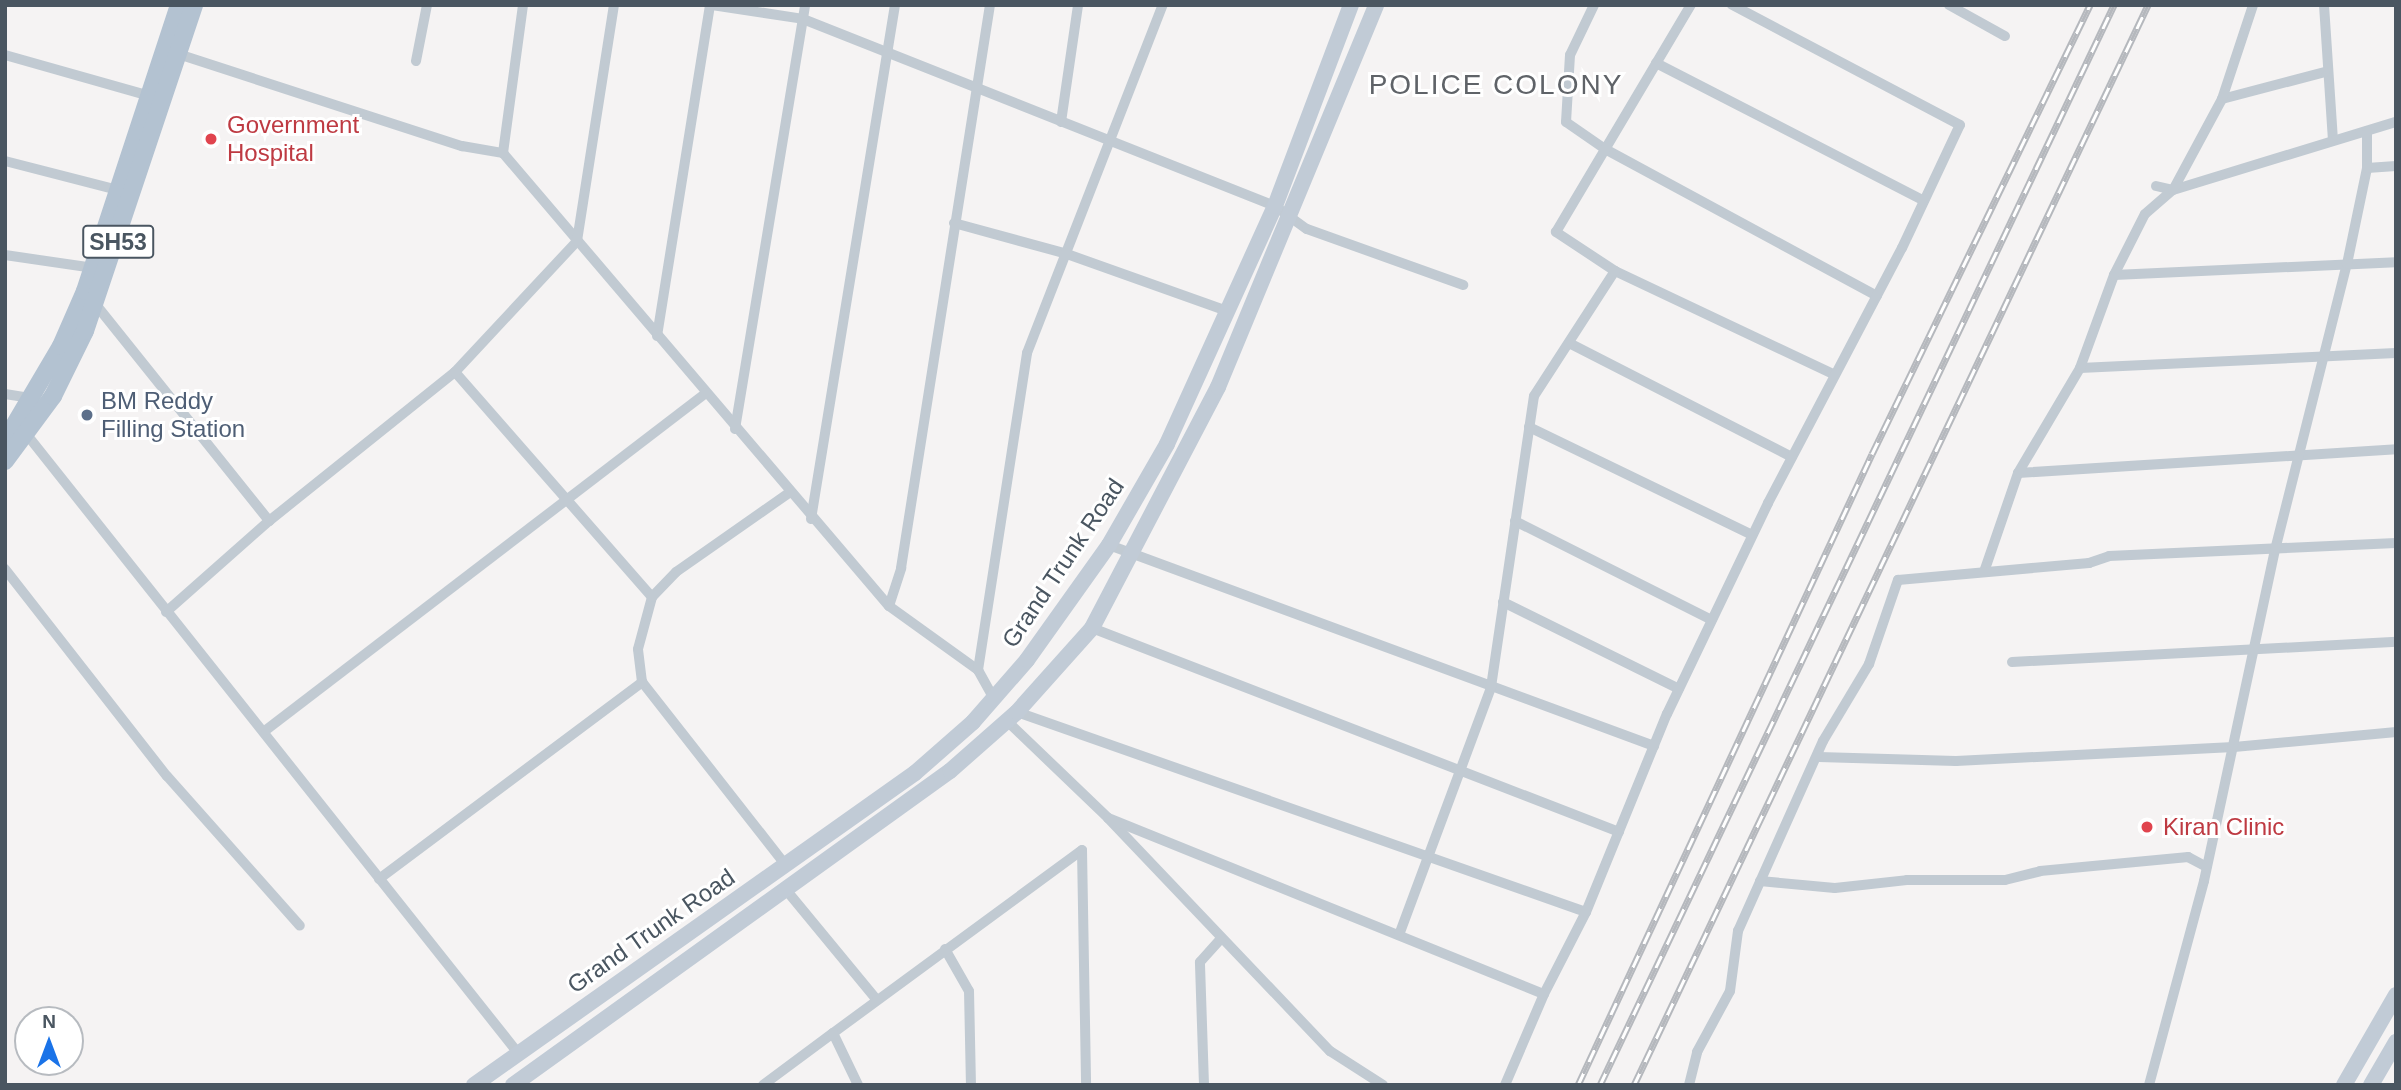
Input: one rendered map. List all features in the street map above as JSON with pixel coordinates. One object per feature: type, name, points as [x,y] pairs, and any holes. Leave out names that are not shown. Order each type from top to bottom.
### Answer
[{"type":"main road","name":"Grand Trunk Road","points":[[474,1085],[784,863],[915,773],[973,722],[1027,660],[1109,545],[1167,444],[1275,206],[1351,5]]},
{"type":"main road","points":[[513,1085],[814,871],[989,737],[1012,717],[1092,628],[1218,387],[1292,219],[1376,5]]},
{"type":"main road","name":"SH53","points":[[5,441],[22,428],[53,396],[90,298],[172,52],[179,6]]},
{"type":"main road","name":"SH53","points":[[5,461],[22,428],[30,398],[90,298],[94,268],[149,96],[172,52]]},
{"type":"main road","points":[[1027,660],[1048,677]]},
{"type":"main road","points":[[973,722],[989,737]]},
{"type":"main road","points":[[800,853],[814,871]]},
{"type":"main road","points":[[760,881],[781,894]]},
{"type":"main road","points":[[2344,1085],[2396,995]]},
{"type":"main road","points":[[2371,1085],[2389,1065],[2396,1042]]},
{"type":"street","points":[[416,61],[427,5]]},
{"type":"street","points":[[503,153],[523,5]]},
{"type":"street","points":[[166,612],[269,521],[455,372],[577,241],[614,5]]},
{"type":"street","points":[[657,336],[711,5],[803,19],[1275,206],[1292,219],[1463,285]]},
{"type":"street","points":[[735,429],[804,5]]},
{"type":"street","points":[[811,519],[895,5]]},
{"type":"street","points":[[889,607],[901,568],[990,5]]},
{"type":"street","points":[[1061,122],[1078,5]]},
{"type":"street","points":[[978,670],[1027,353],[1112,142],[1163,5]]},
{"type":"street","points":[[1594,5],[1570,55],[1566,122],[1605,149],[1877,296]]},
{"type":"street","points":[[1691,5],[1556,232],[1615,271],[1835,375]]},
{"type":"street","points":[[1505,1085],[1544,993],[1586,912],[1679,689],[1752,535],[1877,296],[1960,125],[1732,5]]},
{"type":"street","points":[[1949,5],[2005,36]]},
{"type":"street","points":[[1984,572],[2018,473],[2080,368],[2114,275],[2145,214],[2173,190],[2222,99],[2253,5]]},
{"type":"street","points":[[2324,5],[2325,72],[2333,140]]},
{"type":"street","points":[[172,52],[462,146],[503,153],[811,519],[889,607],[978,670],[993,696]]},
{"type":"street","points":[[5,55],[149,96]]},
{"type":"street","points":[[1656,64],[1924,201]]},
{"type":"street","points":[[2222,99],[2325,72]]},
{"type":"street","points":[[2155,186],[2173,190],[2396,122]]},
{"type":"street","points":[[2149,1085],[2207,867],[2275,550],[2301,453],[2321,357],[2347,264],[2367,168],[2367,131]]},
{"type":"street","points":[[5,161],[118,190]]},
{"type":"street","points":[[2367,168],[2396,166]]},
{"type":"street","points":[[954,223],[1067,254],[1227,311]]},
{"type":"street","points":[[5,254],[94,268]]},
{"type":"street","points":[[2114,275],[2396,261]]},
{"type":"street","points":[[1399,935],[1491,687],[1534,396],[1571,344],[1615,271]]},
{"type":"street","points":[[90,298],[269,521]]},
{"type":"street","points":[[1571,344],[1792,457]]},
{"type":"street","points":[[2080,368],[2396,353]]},
{"type":"street","points":[[455,372],[653,597]]},
{"type":"street","points":[[266,730],[706,393]]},
{"type":"street","points":[[5,394],[30,398]]},
{"type":"street","points":[[1529,427],[1752,535]]},
{"type":"street","points":[[22,428],[166,612],[266,730],[379,879],[519,1053]]},
{"type":"street","points":[[2018,473],[2396,449]]},
{"type":"street","points":[[784,863],[642,682],[638,649],[653,597],[676,572],[789,493]]},
{"type":"street","points":[[1515,521],[1712,620]]},
{"type":"street","points":[[1689,1085],[1697,1052],[1730,991],[1738,931],[1818,757],[1869,664],[1898,580],[2089,563],[2109,556],[2396,543]]},
{"type":"street","points":[[1109,545],[1654,746]]},
{"type":"street","points":[[5,569],[167,776],[300,926]]},
{"type":"street","points":[[1503,603],[1679,689]]},
{"type":"street","points":[[1092,628],[1459,773],[1619,832]]},
{"type":"street","points":[[2012,662],[2396,642]]},
{"type":"street","points":[[379,879],[642,682]]},
{"type":"street","points":[[1012,717],[1330,1051],[1383,1085]]},
{"type":"street","points":[[1012,717],[1586,912]]},
{"type":"street","points":[[1818,757],[1956,761],[2234,747],[2396,732]]},
{"type":"street","points":[[1108,818],[1544,993]]},
{"type":"street","points":[[763,1085],[1083,850],[1086,1085]]},
{"type":"street","points":[[1760,881],[1835,888],[1907,880],[2005,880],[2040,871],[2188,857],[2207,867]]},
{"type":"street","points":[[781,894],[877,1000]]},
{"type":"street","points":[[1204,1085],[1200,962],[1221,939]]},
{"type":"street","points":[[945,949],[969,991],[971,1085]]},
{"type":"street","points":[[833,1033],[858,1085]]},
{"type":"railway","points":[[1578,1085],[1872,454],[2090,5]]},
{"type":"railway","points":[[1600,1085],[2114,5]]},
{"type":"railway","points":[[1634,1085],[2148,5]]},
{"type":"place","name":"Government Hospital","points":[[211,139]]},
{"type":"place","name":"BM Reddy Filling Station","points":[[87,415]]},
{"type":"place","name":"Kiran Clinic","points":[[2147,827]]},
{"type":"district","name":"POLICE COLONY","points":[[1496,85]]}]
